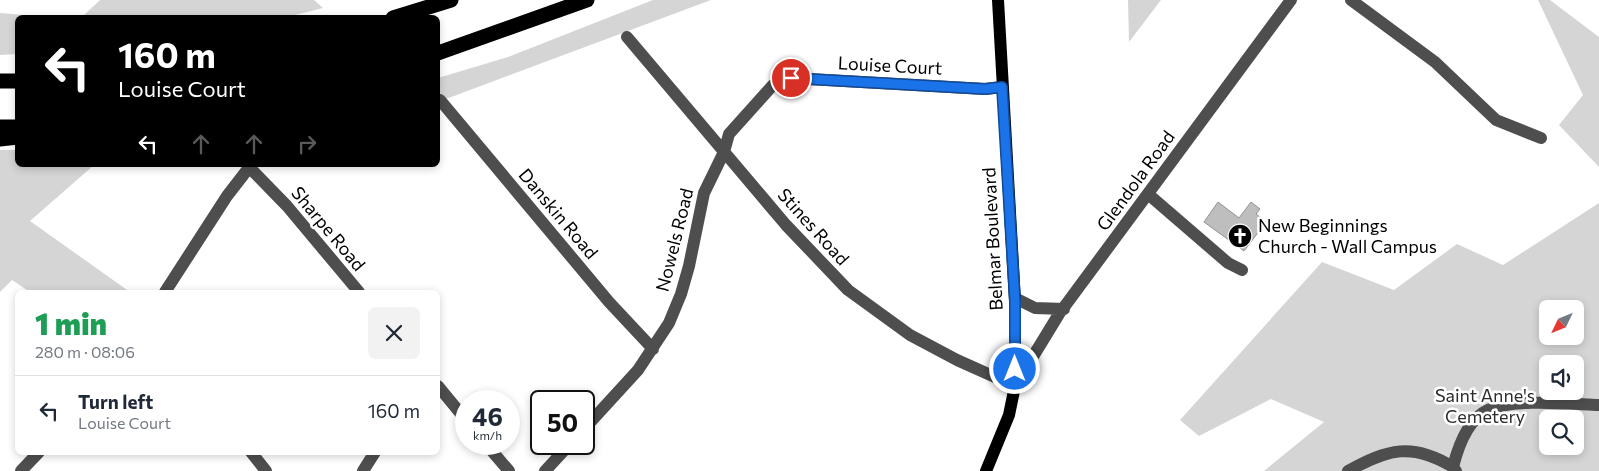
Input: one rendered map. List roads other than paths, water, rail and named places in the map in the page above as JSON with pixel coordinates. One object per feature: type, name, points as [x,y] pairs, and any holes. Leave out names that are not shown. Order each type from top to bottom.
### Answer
[{"type":"highway","points":[[403,15],[451,0]]},
{"type":"highway","points":[[440,52],[587,0]]},
{"type":"highway","points":[[0,81],[15,81]]},
{"type":"highway","points":[[0,127],[15,127]]},
{"type":"highway","points":[[0,139],[15,137]]},
{"type":"main road","name":"Belmar Boulevard","points":[[986,471],[1009,415],[1015,386],[1015,298],[998,0]]},
{"type":"street","name":"Glendola Road","points":[[1015,386],[1064,309],[1291,0]]},
{"type":"street","points":[[1351,0],[1435,62],[1496,120],[1541,138]]},
{"type":"street","name":"Stines Road","points":[[627,37],[822,265],[854,295],[910,335],[957,360],[1015,386]]},
{"type":"street","name":"Louise Court","points":[[724,152],[728,134],[773,85],[785,79],[985,89],[1002,87]]},
{"type":"street","name":"Danskin Road","points":[[440,100],[609,302],[653,349]]},
{"type":"street","name":"Nowels Road","points":[[595,417],[638,370],[669,323],[681,294],[689,266],[704,193],[724,152]]},
{"type":"street","points":[[166,290],[227,196],[248,167]]},
{"type":"street","name":"Sharpe Road","points":[[250,167],[282,200],[357,290]]},
{"type":"street","points":[[1148,194],[1228,263],[1242,270]]},
{"type":"street","points":[[1015,298],[1035,308],[1064,309]]},
{"type":"street","points":[[440,388],[455,407]]},
{"type":"street","points":[[1348,471],[1375,457],[1401,450],[1422,452],[1454,469],[1468,429],[1487,410],[1503,405],[1520,404],[1599,405]]},
{"type":"street","points":[[22,470],[36,455]]},
{"type":"street","points":[[253,455],[266,471]]},
{"type":"street","points":[[363,471],[373,455]]},
{"type":"street","points":[[495,455],[508,471]]},
{"type":"street","points":[[545,471],[560,455]]},
{"type":"place","name":"New Beginnings Church - Wall Campus","points":[[1240,236]]},
{"type":"park label","name":"Saint Anne's Cemetery","points":[[1485,406]]}]
